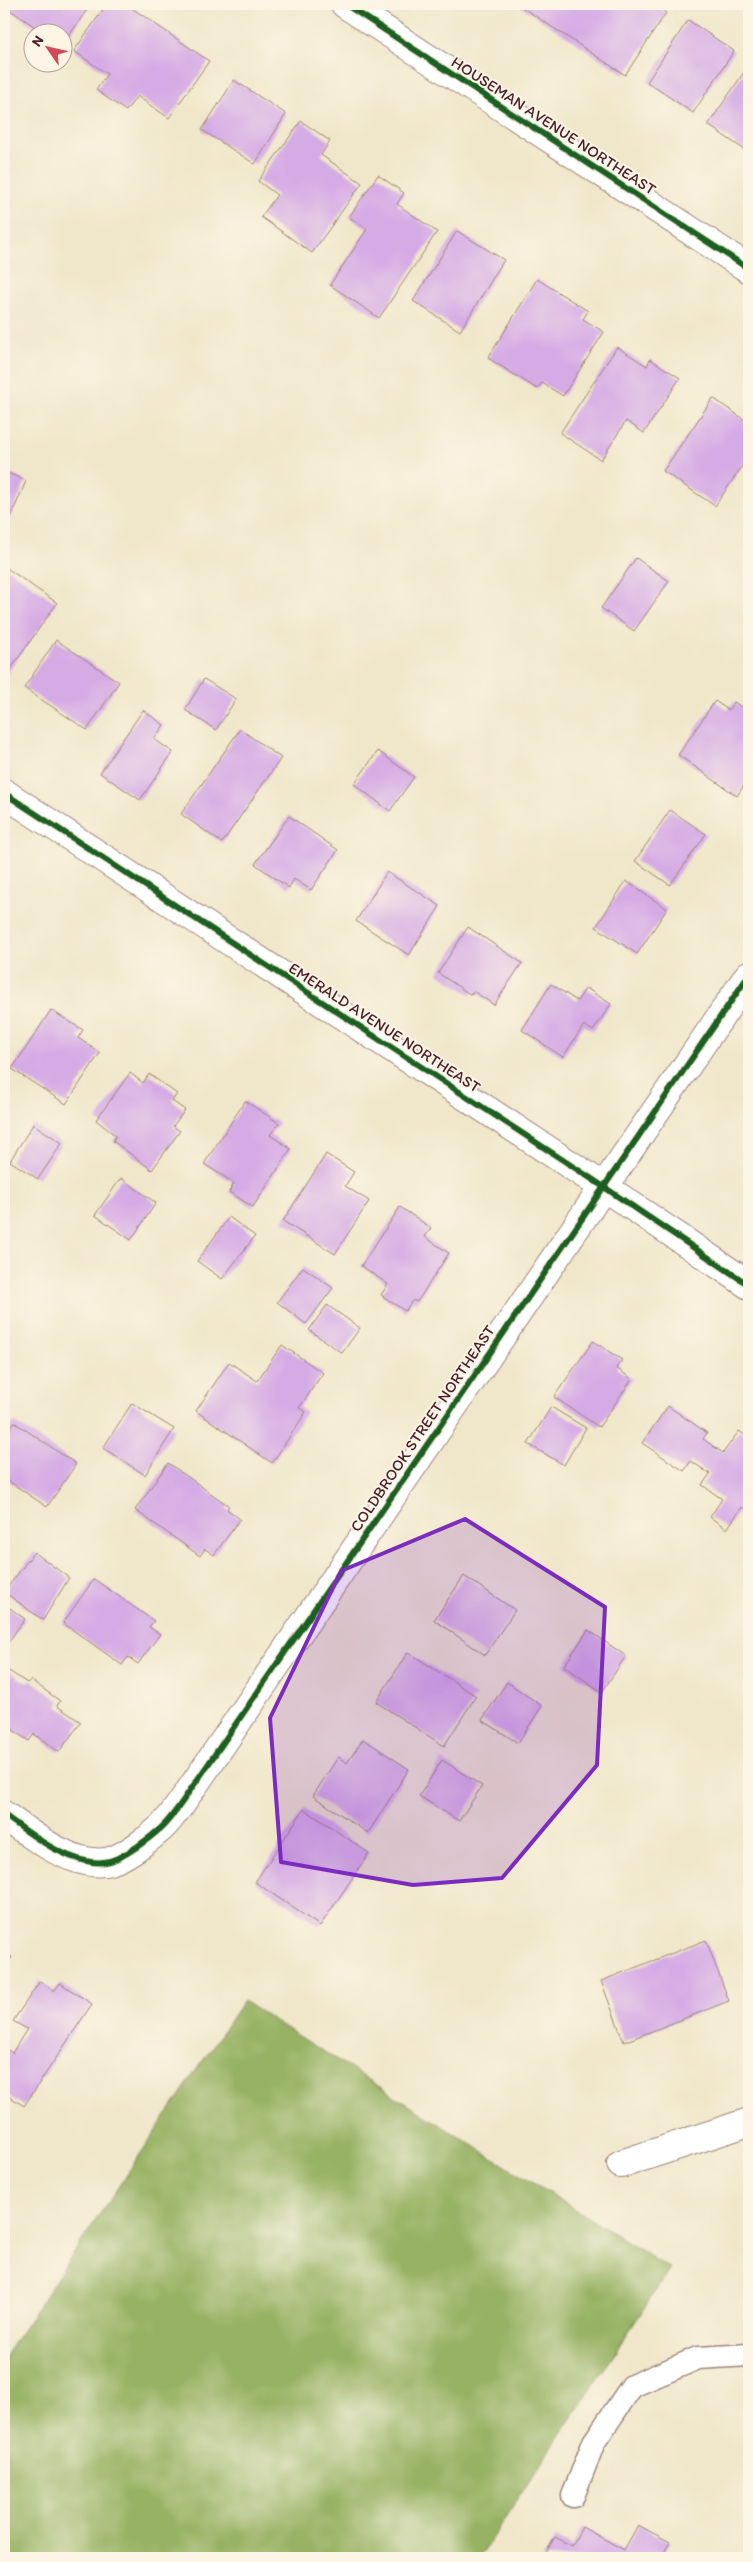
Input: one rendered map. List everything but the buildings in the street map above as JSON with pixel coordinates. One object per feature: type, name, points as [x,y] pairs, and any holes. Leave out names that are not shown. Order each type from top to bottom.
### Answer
[{"type":"street","name":"HOUSEMAN AVENUE NORTHEAST","points":[[345,4],[749,269]]},
{"type":"street","name":"EMERALD AVENUE NORTHEAST","points":[[4,793],[604,1187],[749,1285]]},
{"type":"street","name":"COLDBROOK STREET NORTHEAST","points":[[4,1815],[46,1844],[73,1857],[89,1861],[110,1861],[139,1845],[162,1827],[201,1774],[749,976]]},
{"type":"street","points":[[622,2164],[749,2122]]},
{"type":"lane","points":[[573,2496],[594,2442],[632,2386],[698,2358],[749,2355]]},
{"type":"highlighted area","points":[[465,1519],[605,1607],[597,1765],[502,1878],[413,1885],[281,1862],[270,1718],[341,1571]]},
{"type":"green space","points":[[243,2001],[670,2269],[479,2558],[4,2558],[4,2357]]},
{"type":"cycle path","points":[[345,4],[749,269]]},
{"type":"cycle path","points":[[4,793],[604,1187],[749,1285]]},
{"type":"cycle path","points":[[4,1815],[54,1848],[82,1860],[96,1862],[110,1861],[123,1856],[144,1842],[166,1823],[749,975]]}]
